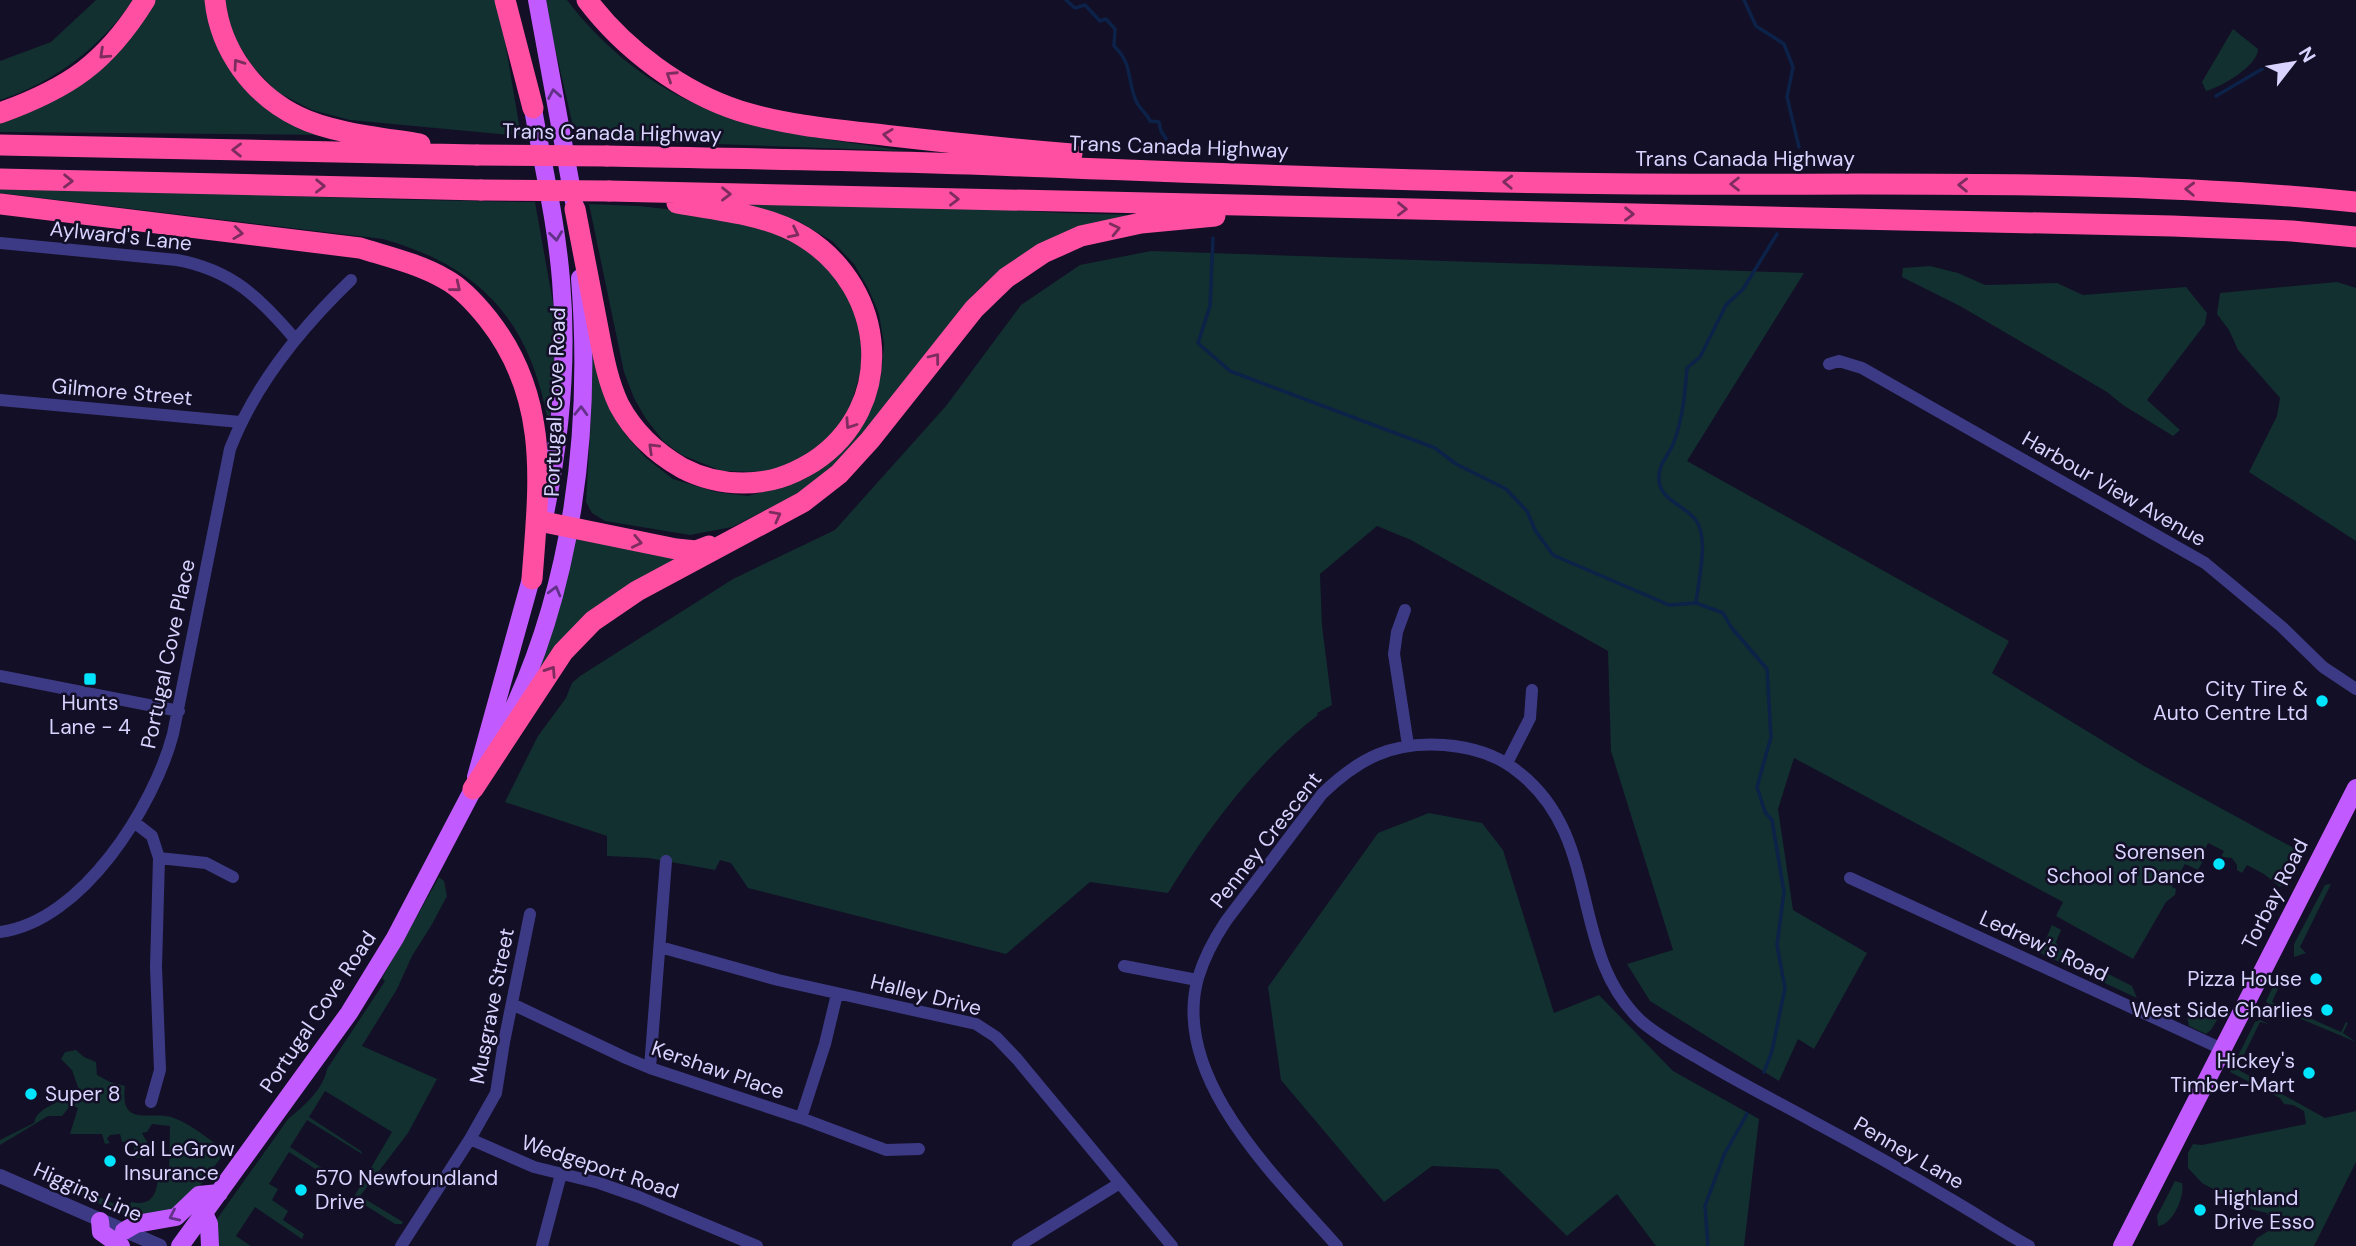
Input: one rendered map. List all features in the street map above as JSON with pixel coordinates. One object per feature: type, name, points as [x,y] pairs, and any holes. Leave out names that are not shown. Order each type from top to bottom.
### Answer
[{"type":"highway","points":[[0,113],[41,98],[78,76],[109,50],[145,0]]},
{"type":"highway","points":[[215,0],[217,21],[229,52],[247,78],[274,102],[299,118],[345,130],[477,155]]},
{"type":"highway","points":[[505,0],[533,108]]},
{"type":"highway","points":[[587,0],[613,30],[656,67],[692,89],[739,110],[816,127],[995,148],[1123,159],[1148,172]]},
{"type":"highway","name":"Trans Canada Highway","points":[[0,145],[607,156],[1558,183],[1935,184],[2227,191],[2356,202]]},
{"type":"highway","points":[[0,179],[2172,226],[2356,237]]},
{"type":"highway","points":[[2227,191],[2240,184],[2356,187]]},
{"type":"highway","points":[[575,209],[607,375],[620,405],[637,433],[663,457],[697,476],[733,483],[766,483],[797,472],[829,451],[851,426],[864,400],[872,374],[872,345],[866,312],[851,282],[832,257],[803,236],[774,223],[609,191]]},
{"type":"highway","points":[[0,204],[360,248],[410,263],[447,280],[474,302],[499,334],[517,365],[530,400],[536,435],[539,487],[532,579]]},
{"type":"highway","points":[[473,789],[563,652],[593,621],[637,591],[803,502],[839,474],[870,440],[974,309],[1006,278],[1043,253],[1081,236],[1141,223],[1360,208]]},
{"type":"highway","points":[[2172,226],[2291,239],[2356,251]]},
{"type":"highway","points":[[544,522],[647,544],[696,551],[740,536]]},
{"type":"main road","name":"Portugal Cove Road","points":[[473,789],[532,579],[560,418],[564,342],[561,281],[553,215],[515,0]]},
{"type":"main road","name":"Portugal Cove Road","points":[[180,1246],[349,1013],[395,938],[524,686],[543,635],[570,528],[580,429],[582,300],[575,209],[537,0]]},
{"type":"main road","name":"Torbay Road","points":[[2122,1246],[2356,788]]},
{"type":"main road","points":[[100,1220],[101,1232],[123,1238],[136,1224],[176,1217],[199,1195],[219,1192]]},
{"type":"main road","points":[[204,1213],[209,1224],[210,1246]]},
{"type":"street","name":"Aylward's Lane","points":[[0,243],[198,264],[218,271],[240,284],[267,307],[295,339]]},
{"type":"street","name":"Portugal Cove Place","points":[[0,932],[23,926],[74,896],[97,873],[150,795],[162,771],[178,711],[223,474],[240,422],[295,339],[351,280]]},
{"type":"street","name":"Harbour View Avenue","points":[[1829,363],[1839,361],[1862,368],[2205,563],[2282,627],[2323,667],[2356,689]]},
{"type":"street","name":"Gilmore Street","points":[[0,400],[240,422]]},
{"type":"street","points":[[1405,610],[1397,632],[1394,654],[1408,745]]},
{"type":"street","points":[[0,676],[178,711]]},
{"type":"street","points":[[1507,763],[1530,718],[1532,690]]},
{"type":"street","name":"Penney Crescent","points":[[1337,1246],[1258,1154],[1226,1113],[1212,1089],[1202,1066],[1196,1038],[1197,980],[1215,938],[1226,921],[1322,794],[1337,779],[1367,759],[1408,745],[1441,744],[1469,748],[1507,763],[1539,790],[1563,824],[1576,861],[1602,960],[1619,995],[1642,1021],[1666,1039],[1768,1096]]},
{"type":"street","points":[[134,822],[152,836],[159,858],[156,941],[160,1070],[151,1102]]},
{"type":"street","points":[[159,858],[206,863],[233,877]]},
{"type":"street","points":[[650,1068],[666,861]]},
{"type":"street","name":"Ledrew's Road","points":[[1850,878],[2222,1049]]},
{"type":"street","name":"Musgrave Street","points":[[401,1246],[470,1139],[496,1093],[530,914]]},
{"type":"street","name":"Halley Drive","points":[[660,947],[778,980],[976,1024],[996,1037],[1172,1246]]},
{"type":"street","points":[[1124,966],[1197,980]]},
{"type":"street","points":[[801,1118],[825,1044],[837,994]]},
{"type":"street","name":"Kershaw Place","points":[[512,1003],[650,1068],[801,1118],[886,1150],[919,1149]]},
{"type":"street","name":"Penney Lane","points":[[1768,1096],[1874,1154],[2029,1246]]},
{"type":"street","name":"Wedgeport Road","points":[[470,1139],[534,1167],[599,1183],[639,1197],[757,1246]]},
{"type":"street","points":[[542,1246],[561,1174]]},
{"type":"street","name":"Higgins Line","points":[[0,1176],[100,1220]]},
{"type":"street","points":[[1018,1246],[1120,1183]]},
{"type":"street","name":"Higgins Line","points":[[123,1238],[160,1246]]},
{"type":"green space","points":[[96,0],[133,0],[106,33],[75,61],[39,84],[0,100],[0,61],[51,42]]},
{"type":"green space","points":[[153,0],[209,0],[224,50],[334,135],[0,132],[0,121],[33,108]]},
{"type":"green space","points":[[225,0],[498,0],[521,136],[350,120],[312,110],[277,92],[253,67],[232,34]]},
{"type":"green space","points":[[544,0],[567,0],[622,58],[671,92],[714,112],[796,134],[906,151],[576,139]]},
{"type":"green space","points":[[2233,29],[2258,49],[2256,56],[2238,75],[2206,91],[2202,82]]},
{"type":"green space","points":[[0,186],[535,202],[553,303],[555,366],[549,427],[530,358],[498,305],[476,284],[419,251],[383,239],[0,193]]},
{"type":"green space","points":[[730,202],[1137,215],[1090,225],[1048,240],[991,278],[973,295],[855,449],[801,492],[732,527],[690,535],[605,521],[592,513],[586,502],[593,320],[606,399],[625,434],[645,457],[673,479],[716,492],[748,496],[777,488],[872,405],[881,375],[884,344],[879,314],[854,264],[832,241],[798,221]]},
{"type":"green space","points":[[589,204],[639,206],[729,216],[809,246],[857,302],[863,365],[851,404],[834,436],[793,464],[765,472],[722,471],[682,455],[664,442],[634,398],[624,372]]},
{"type":"green space","points":[[1151,251],[1804,273],[1687,461],[2009,641],[1992,673],[2144,766],[2301,852],[2287,880],[2280,887],[2247,865],[2242,873],[2237,870],[2232,858],[2221,857],[2224,851],[2208,843],[2198,870],[2185,864],[2172,887],[2176,889],[2175,895],[2166,902],[2133,959],[2056,916],[2063,902],[1794,758],[1778,809],[1793,910],[1867,953],[1814,1049],[1798,1039],[1779,1081],[1650,1001],[1627,964],[1673,950],[1611,751],[1608,651],[1411,540],[1377,526],[1320,574],[1322,626],[1332,705],[1317,713],[1318,715],[1254,775],[1199,845],[1168,893],[1090,882],[1006,954],[748,888],[731,863],[720,860],[715,870],[649,858],[607,856],[607,836],[505,802],[538,736],[566,698],[572,683],[580,676],[733,579],[835,530],[946,406],[1021,305],[1080,265]]},
{"type":"green space","points":[[1930,266],[1958,273],[1985,285],[2057,283],[2083,295],[2186,287],[2207,313],[2205,324],[2147,400],[2180,430],[2173,436],[2107,392],[1960,306],[1902,277],[1903,268]]},
{"type":"green space","points":[[2337,282],[2356,288],[2356,541],[2249,472],[2277,416],[2280,398],[2238,350],[2229,330],[2217,314],[2220,293]]},
{"type":"green space","points":[[578,534],[692,556],[641,581],[526,696],[573,540]]},
{"type":"green space","points":[[1429,813],[1482,823],[1503,850],[1554,1013],[1599,995],[1673,1071],[1759,1119],[1744,1246],[1656,1246],[1617,1194],[1567,1236],[1498,1169],[1432,1166],[1384,1202],[1281,1080],[1268,987],[1378,833]]},
{"type":"green space","points":[[439,877],[444,881],[447,896],[412,956],[397,989],[362,1046],[437,1079],[408,1133],[360,1196],[403,1222],[402,1224],[395,1224],[360,1202],[355,1195],[392,1132],[325,1091],[309,1117],[362,1154],[307,1120],[290,1147],[322,1168],[320,1172],[289,1152],[269,1184],[278,1189],[272,1200],[288,1211],[283,1220],[304,1234],[302,1239],[255,1207],[236,1236],[251,1246],[216,1246],[214,1231],[217,1219],[288,1119],[317,1091],[327,1069],[385,981],[382,978]]},
{"type":"green space","points":[[2331,884],[2300,947],[2306,953],[2294,957],[2294,944],[2325,885]]},
{"type":"green space","points":[[2052,925],[2061,930],[2056,942],[2059,949],[2132,986],[2137,998],[2040,953]]},
{"type":"green space","points":[[2284,972],[2290,985],[2281,982],[2272,1002],[2302,1018],[2305,1016],[2341,1032],[2346,1022],[2348,1023],[2343,1033],[2356,1042],[2270,1006],[2266,1001],[2276,980]]},
{"type":"green space","points":[[2194,1005],[2215,1014],[2217,1020],[2206,1034],[2189,1026],[2187,1016]]},
{"type":"green space","points":[[2260,1020],[2269,1024],[2260,1022],[2237,1069],[2325,1118],[2356,1111],[2356,1162],[2314,1246],[2252,1246],[2257,1238],[2270,1230],[2271,1222],[2267,1213],[2250,1209],[2251,1204],[2243,1200],[2241,1204],[2202,1183],[2188,1168],[2188,1153],[2193,1144],[2202,1145],[2306,1124],[2304,1111],[2284,1104],[2280,1098],[2230,1072],[2255,1022]]},
{"type":"green space","points":[[76,1050],[96,1062],[97,1075],[125,1086],[127,1108],[132,1113],[174,1118],[194,1128],[226,1151],[192,1196],[176,1209],[132,1216],[116,1212],[65,1187],[67,1183],[128,1210],[131,1202],[143,1203],[151,1199],[158,1179],[165,1179],[169,1173],[170,1126],[152,1124],[147,1132],[142,1133],[147,1142],[146,1157],[135,1158],[133,1141],[122,1142],[120,1134],[110,1135],[107,1139],[110,1143],[105,1144],[102,1134],[70,1134],[78,1108],[71,1105],[62,1116],[48,1116],[0,1145],[0,1140],[34,1123],[39,1114],[48,1107],[70,1096],[72,1101],[81,1096],[72,1070],[61,1059],[65,1052]]},
{"type":"green space","points":[[2175,1181],[2182,1183],[2180,1202],[2169,1221],[2158,1226],[2157,1216]]},
{"type":"waterway","points":[[1066,0],[1075,8],[1085,5],[1100,21],[1106,19],[1115,29],[1114,46],[1127,66],[1137,103],[1150,121],[1159,122],[1166,139]]},
{"type":"waterway","points":[[1744,0],[1756,26],[1784,44],[1793,67],[1787,97],[1799,147]]},
{"type":"waterway","points":[[2216,96],[2269,65]]},
{"type":"waterway","points":[[1696,603],[1701,572],[1702,537],[1691,514],[1664,493],[1659,481],[1660,470],[1680,423],[1687,368],[1700,357],[1726,305],[1743,289],[1777,234]]},
{"type":"waterway","points":[[1213,238],[1210,306],[1198,343],[1230,371],[1435,448],[1456,464],[1506,489],[1527,511],[1535,530],[1553,555],[1669,605],[1696,603],[1723,613],[1731,627],[1767,669],[1771,737],[1757,787],[1765,812],[1772,820],[1784,892],[1777,945],[1785,988],[1772,1051],[1764,1072]]},
{"type":"waterway","points":[[1708,1246],[1705,1206],[1724,1155],[1747,1114]]},
{"type":"place","name":"Hunts Lane - 4","points":[[90,679]]},
{"type":"place","name":"City Tire & Auto Centre Ltd","points":[[2322,701]]},
{"type":"place","name":"Sorensen School of Dance","points":[[2219,864]]},
{"type":"place","name":"Pizza House","points":[[2316,979]]},
{"type":"place","name":"West Side Charlies","points":[[2327,1010]]},
{"type":"place","name":"Hickey's Timber-Mart","points":[[2309,1073]]},
{"type":"place","name":"Super 8","points":[[31,1094]]},
{"type":"place","name":"Cal LeGrow Insurance","points":[[110,1161]]},
{"type":"place","name":"570 Newfoundland Drive","points":[[301,1190]]},
{"type":"place","name":"Highland Drive Esso","points":[[2200,1210]]}]
